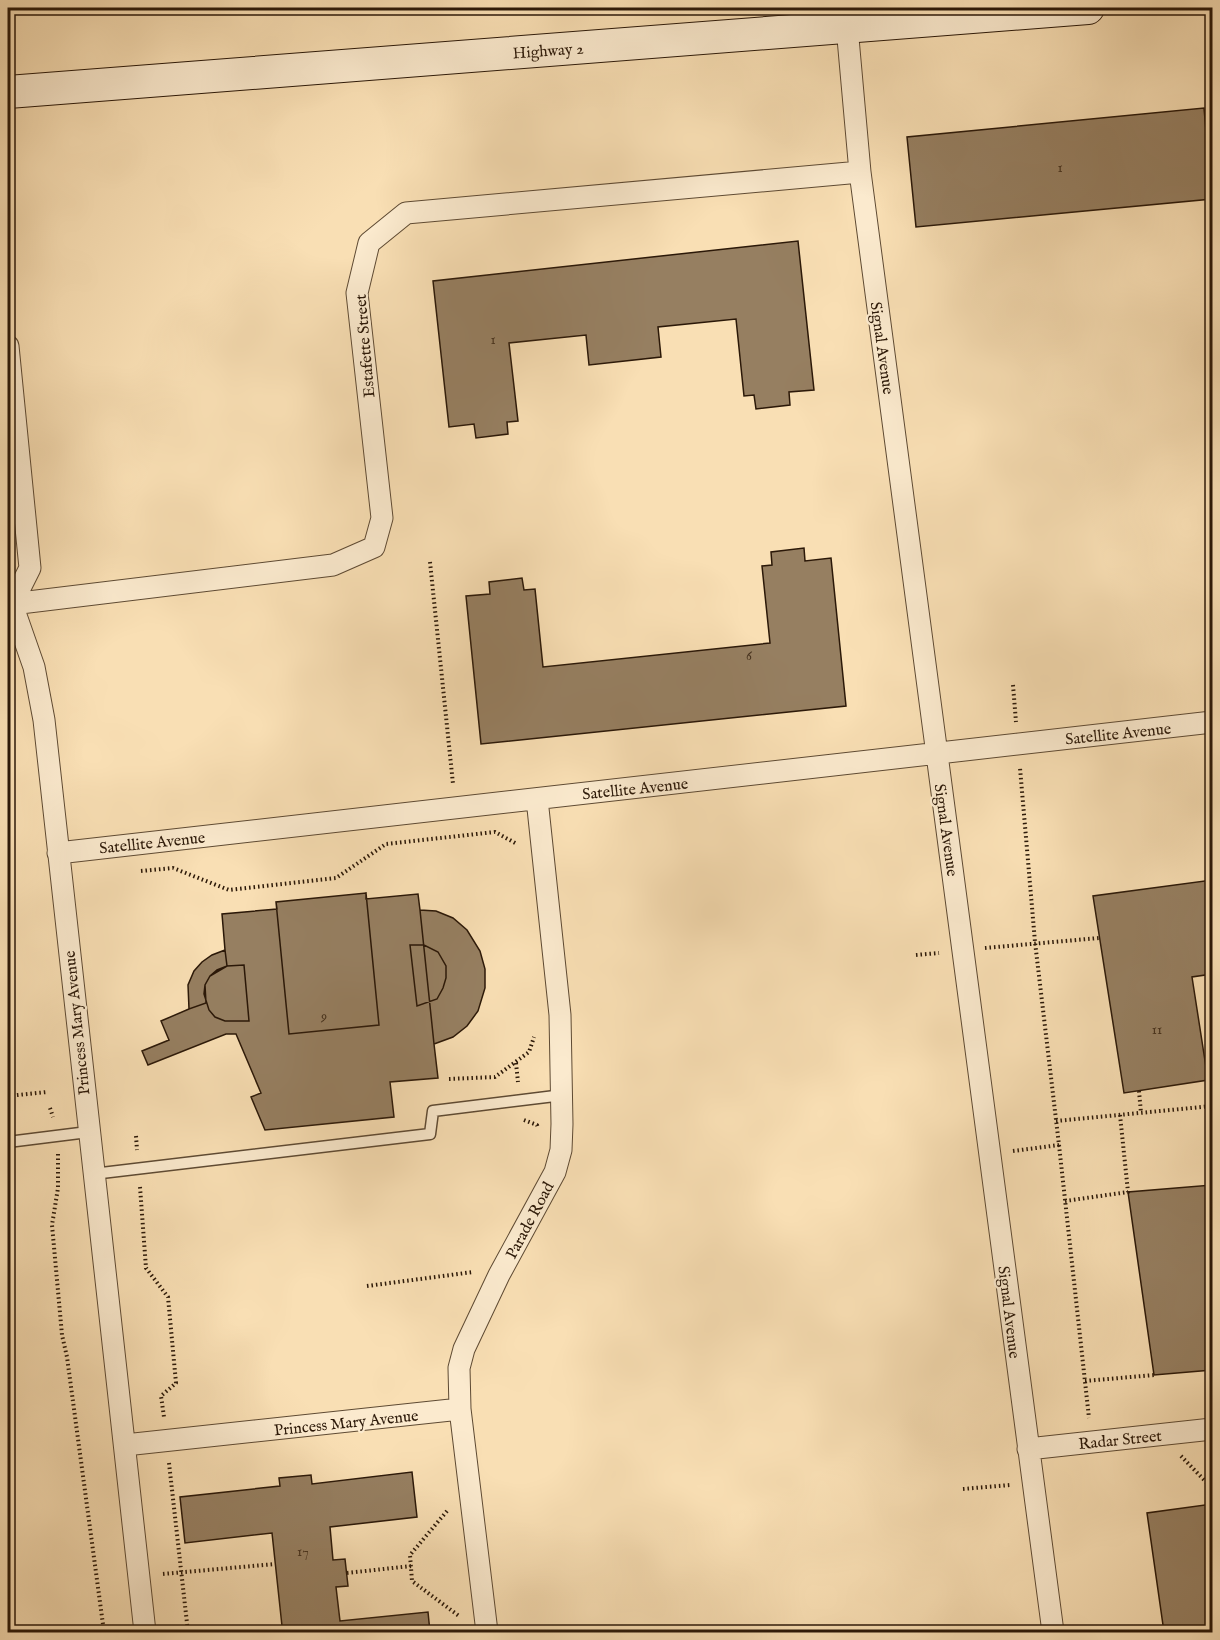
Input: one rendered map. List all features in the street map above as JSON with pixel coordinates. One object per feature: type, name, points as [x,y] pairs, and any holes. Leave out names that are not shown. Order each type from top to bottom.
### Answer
[{"type":"main road","name":"Highway 2","points":[[8,92],[1088,8]]},
{"type":"street","name":"Signal Avenue","points":[[847,27],[860,172],[1053,1632]]},
{"type":"street","name":"Estafette Street","points":[[10,603],[333,565],[374,547],[382,518],[357,293],[369,243],[406,213],[860,172]]},
{"type":"street","points":[[8,346],[30,568],[10,603]]},
{"type":"street","name":"Princess Mary Avenue","points":[[10,603],[34,667],[42,709],[92,1174],[145,1632]]},
{"type":"street","name":"Satellite Avenue","points":[[58,853],[1212,722]]},
{"type":"street","name":"Parade Road","points":[[487,1632],[460,1409],[459,1368],[464,1349],[499,1275],[555,1172],[561,1150],[563,1095],[560,1015],[537,799]]},
{"type":"street","name":"Princess Mary Avenue","points":[[125,1445],[460,1409]]},
{"type":"street","name":"Radar Street","points":[[1029,1449],[1212,1429]]},
{"type":"lane","points":[[92,1174],[430,1134],[433,1111],[563,1095]]},
{"type":"lane","points":[[8,1142],[88,1132]]},
{"type":"path","points":[[430,562],[456,808]]},
{"type":"path","points":[[1014,685],[1035,942],[1089,1421]]},
{"type":"path","points":[[140,871],[173,868],[229,890],[336,878],[386,844],[495,832],[517,843],[520,854]]},
{"type":"path","points":[[916,955],[1035,942],[1100,938]]},
{"type":"path","points":[[449,1079],[495,1077],[529,1053],[535,1035]]},
{"type":"path","points":[[1139,1090],[1142,1113]]},
{"type":"path","points":[[8,1096],[47,1092]]},
{"type":"path","points":[[1056,1121],[1212,1106]]},
{"type":"path","points":[[1065,1201],[1128,1192],[1120,1115]]},
{"type":"path","points":[[990,1154],[1059,1145]]},
{"type":"path","points":[[58,1156],[58,1188],[52,1225],[60,1313],[104,1632]]},
{"type":"path","points":[[139,1177],[146,1269],[168,1297],[176,1383],[161,1396],[164,1421]]},
{"type":"path","points":[[367,1286],[482,1271]]},
{"type":"path","points":[[1085,1381],[1154,1375]]},
{"type":"path","points":[[169,1460],[188,1632]]},
{"type":"path","points":[[963,1489],[1033,1483]]},
{"type":"path","points":[[139,1577],[275,1564]]},
{"type":"path","points":[[347,1574],[411,1566]]},
{"type":"building","points":[[1204,108],[1212,199],[916,227],[907,137]]},
{"type":"building","points":[[798,241],[814,390],[789,392],[790,405],[756,409],[754,395],[744,396],[736,319],[658,327],[661,357],[589,365],[586,335],[509,343],[518,421],[507,422],[508,434],[476,438],[474,424],[449,427],[433,281]]},
{"type":"building","points":[[804,548],[805,561],[831,558],[846,706],[481,744],[466,596],[490,594],[489,582],[522,578],[524,590],[535,589],[543,667],[770,643],[762,566],[772,565],[771,552]]},
{"type":"building","points":[[1212,880],[1212,974],[1192,977],[1208,1080],[1124,1093],[1093,896]]},
{"type":"building","points":[[366,893],[366,899],[418,894],[420,910],[436,911],[453,918],[467,930],[480,951],[485,969],[485,988],[478,1011],[467,1026],[453,1037],[434,1044],[438,1078],[390,1082],[394,1117],[265,1130],[251,1097],[261,1093],[236,1034],[226,1034],[148,1065],[142,1051],[169,1040],[161,1021],[189,1009],[188,985],[194,971],[212,955],[225,950],[222,914],[277,909],[276,902]]},
{"type":"building","points":[[366,893],[379,1025],[289,1034],[276,902]]},
{"type":"building","points":[[420,910],[436,911],[453,918],[467,930],[480,951],[485,969],[485,988],[478,1011],[467,1026],[453,1037],[434,1044]]},
{"type":"building","points":[[410,945],[424,945],[438,952],[446,966],[446,978],[437,999],[417,1006]]},
{"type":"building","points":[[225,950],[227,966],[210,976],[205,985],[206,1003],[189,1009],[188,985],[194,971],[212,955]]},
{"type":"building","points":[[244,965],[249,1021],[225,1021],[215,1017],[209,1010],[204,994],[205,985],[210,976],[227,966]]},
{"type":"building","points":[[1212,1185],[1212,1370],[1154,1375],[1128,1192]]},
{"type":"building","points":[[8,1374],[13,1425],[8,1425]]},
{"type":"building","points":[[412,1472],[417,1517],[330,1527],[333,1560],[345,1559],[348,1586],[336,1587],[340,1621],[428,1612],[430,1632],[227,1632],[282,1626],[272,1533],[185,1543],[180,1497],[280,1486],[279,1478],[311,1475],[312,1484]]},
{"type":"building","points":[[1212,1504],[1212,1632],[1164,1632],[1147,1513]]}]
